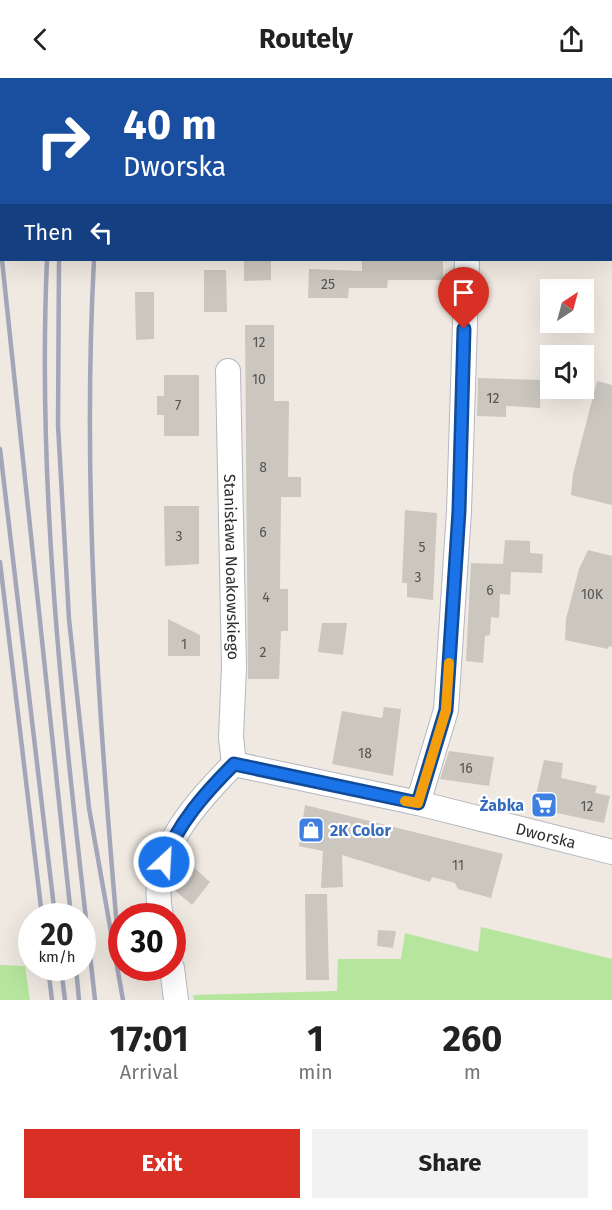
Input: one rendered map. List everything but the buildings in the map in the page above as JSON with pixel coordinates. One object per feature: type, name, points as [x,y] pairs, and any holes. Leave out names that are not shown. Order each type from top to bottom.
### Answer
[{"type":"street","points":[[418,803],[446,710],[459,511],[467,261]]},
{"type":"street","name":"Stanisława Noakowskiego","points":[[228,371],[234,667],[231,737],[234,764]]},
{"type":"street","points":[[160,903],[158,880],[170,844],[214,784],[234,764]]},
{"type":"street","name":"Dworska","points":[[234,764],[418,803],[612,852]]},
{"type":"street","points":[[174,981],[176,1000]]},
{"type":"green space","points":[[481,927],[612,959],[612,1000],[194,1000],[193,995],[337,991],[338,959],[401,959],[405,933],[478,952]]},
{"type":"green space","points":[[0,965],[18,966],[18,981],[27,981],[30,1000],[0,1000]]},
{"type":"railway","points":[[2,261],[70,903]]},
{"type":"railway","points":[[47,261],[46,445],[50,538],[65,723],[95,1000]]},
{"type":"railway","points":[[59,261],[58,425],[69,619],[89,808],[123,1000]]},
{"type":"railway","points":[[94,261],[90,427],[91,511],[98,677],[115,903]]},
{"type":"railway","points":[[0,449],[53,903]]},
{"type":"railway","points":[[0,562],[40,903]]},
{"type":"railway","points":[[50,981],[52,1000]]},
{"type":"railway","points":[[63,981],[65,1000]]},
{"type":"railway","points":[[77,981],[79,1000]]},
{"type":"slow traffic","points":[[405,801],[418,803],[446,710],[449,663]]},
{"type":"place","name":"Żabka","points":[[544,805]]},
{"type":"place","name":"2K Color","points":[[311,830]]},
{"type":"route","points":[[164,862],[170,844],[214,784],[234,764],[418,803],[446,710],[459,511],[464,329]]}]
